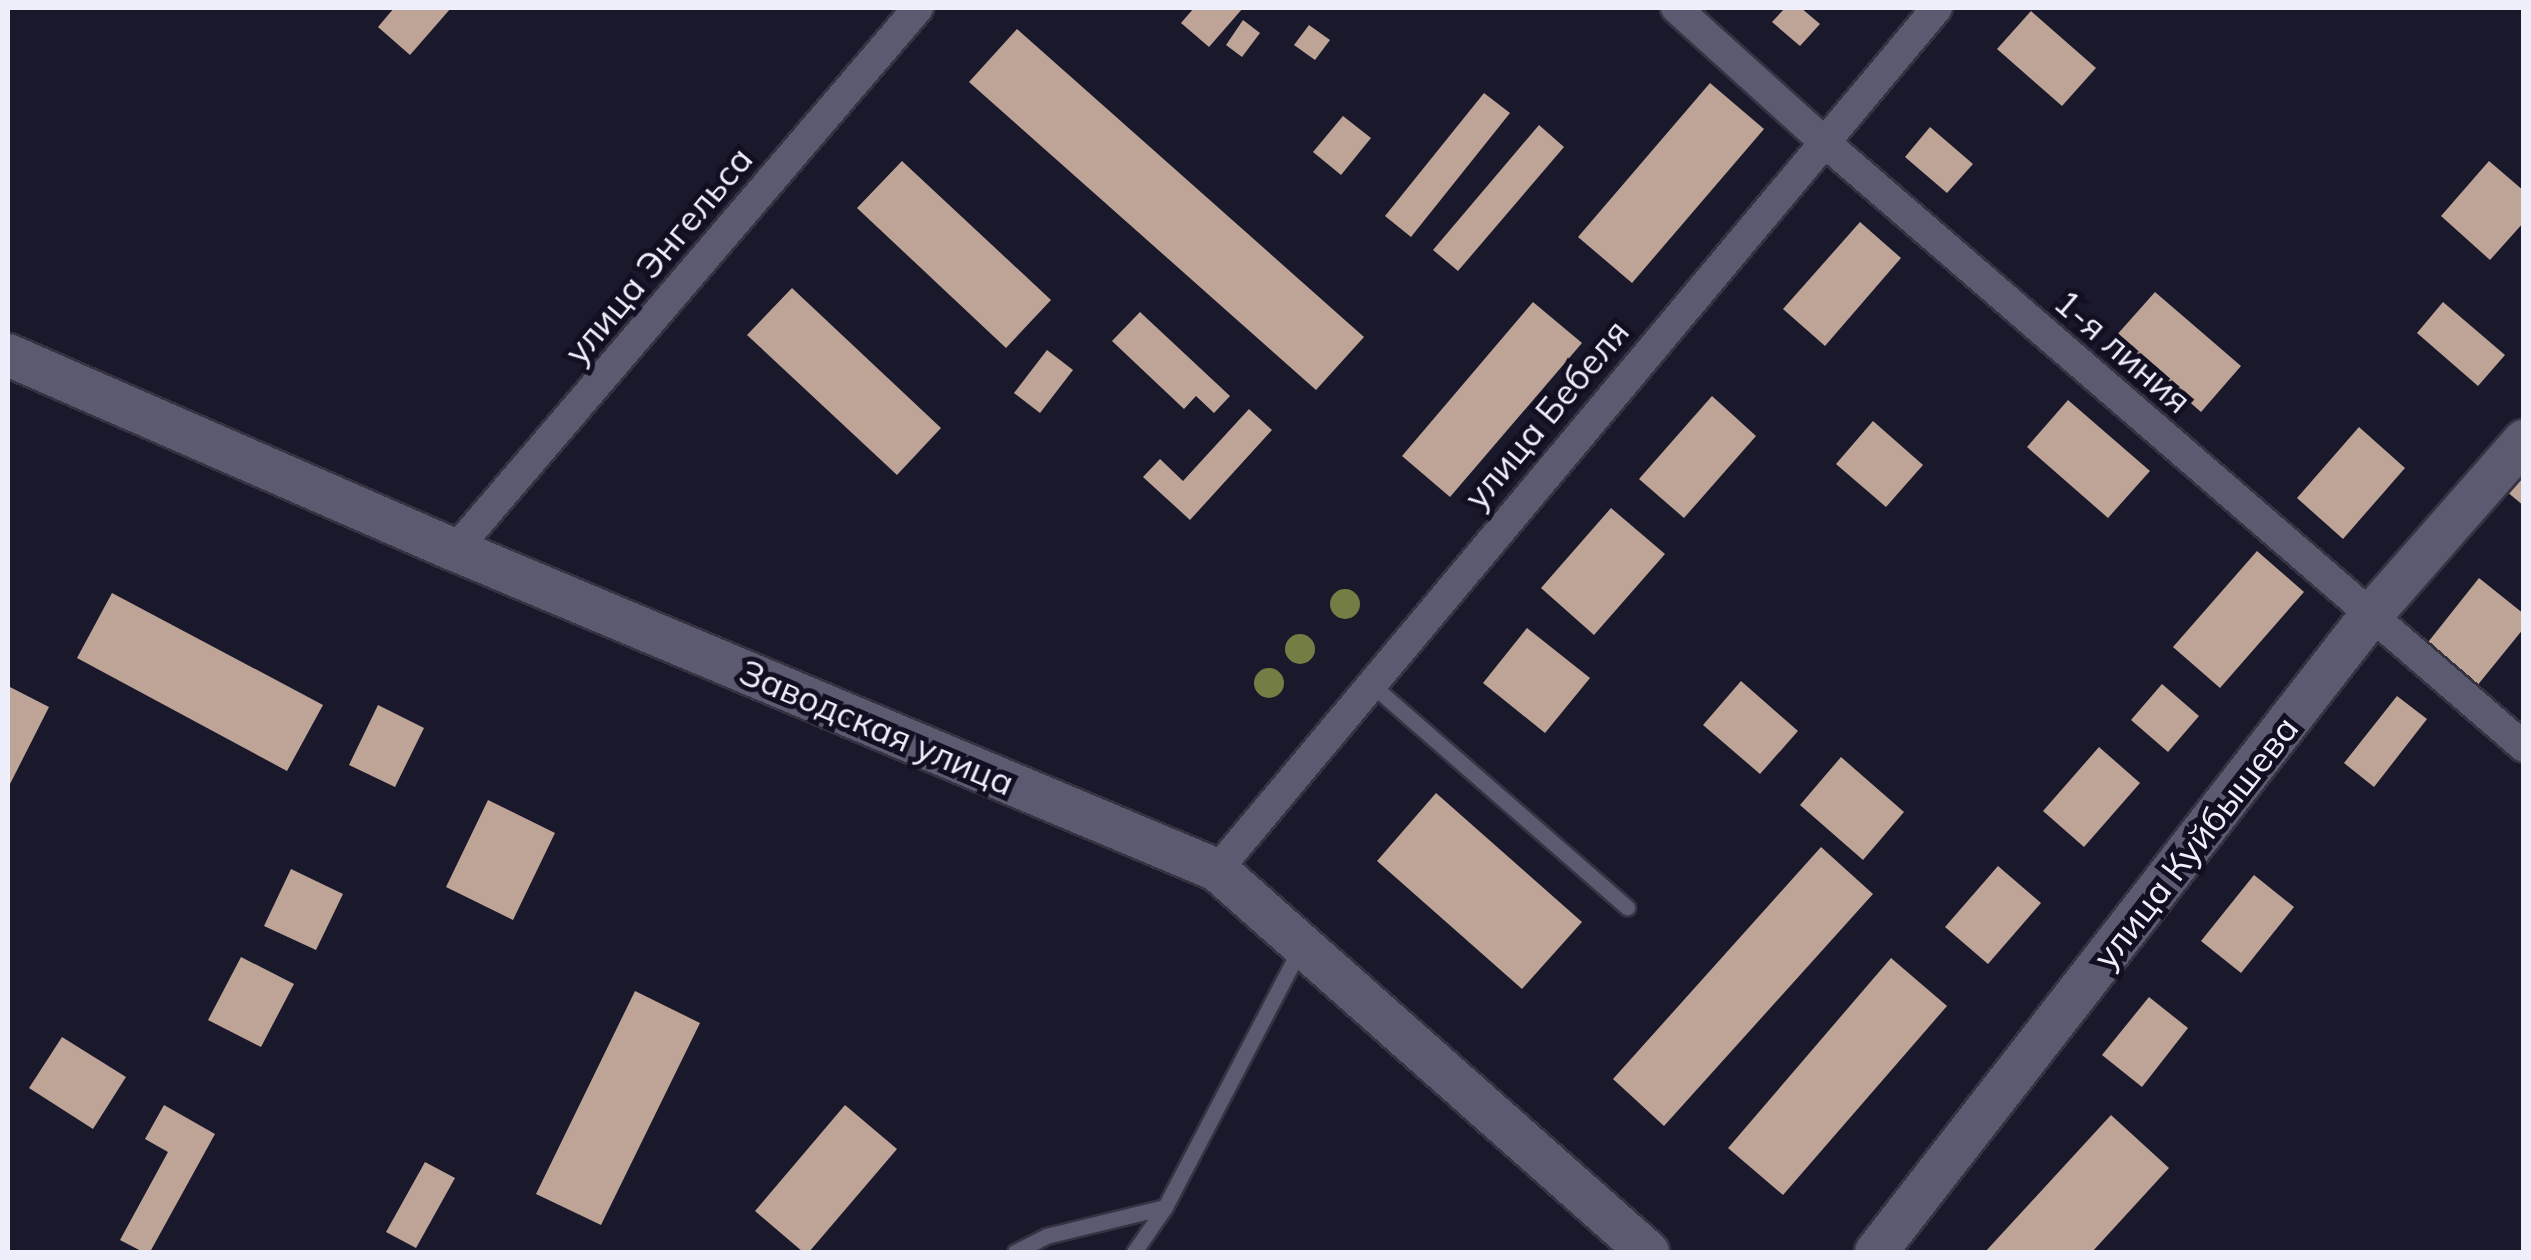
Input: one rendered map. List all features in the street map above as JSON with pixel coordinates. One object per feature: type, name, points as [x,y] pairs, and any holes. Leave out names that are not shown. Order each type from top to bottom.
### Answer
[{"type":"street","name":"улица Энгельса","points":[[454,550],[918,8]]},
{"type":"street","name":"1-я линия","points":[[1676,8],[1822,140],[2524,748]]},
{"type":"street","name":"улица Бебеля","points":[[1216,870],[1936,8]]},
{"type":"street","name":"Заводская улица","points":[[8,356],[454,550],[1216,870],[1648,1252]]},
{"type":"street","name":"улица Куйбышева","points":[[1876,1252],[2372,615],[2524,441]]},
{"type":"lane","points":[[1371,684],[1627,907]]},
{"type":"lane","points":[[1134,1252],[1165,1207],[1302,945]]},
{"type":"lane","points":[[1014,1252],[1046,1236],[1165,1207]]},
{"type":"building","points":[[394,8],[451,8],[410,55],[378,27]]},
{"type":"building","points":[[1194,8],[1243,8],[1209,47],[1181,23]]},
{"type":"building","points":[[1785,8],[1801,8],[1820,24],[1800,46],[1772,22]]},
{"type":"building","points":[[2031,11],[2096,68],[2062,106],[1997,49]]},
{"type":"building","points":[[1243,20],[1260,33],[1242,57],[1226,45]]},
{"type":"building","points":[[1309,25],[1330,40],[1315,60],[1294,45]]},
{"type":"building","points":[[1017,29],[1364,337],[1316,390],[969,82]]},
{"type":"building","points":[[1710,83],[1764,129],[1632,283],[1578,237]]},
{"type":"building","points":[[1484,93],[1510,113],[1411,237],[1385,216]]},
{"type":"building","points":[[1343,116],[1371,138],[1341,175],[1313,152]]},
{"type":"building","points":[[1539,125],[1564,147],[1458,271],[1433,250]]},
{"type":"building","points":[[1930,127],[1973,164],[1947,193],[1905,157]]},
{"type":"building","points":[[902,161],[1051,300],[1006,348],[857,208]]},
{"type":"building","points":[[2489,161],[2524,191],[2524,222],[2490,260],[2441,216]]},
{"type":"building","points":[[1860,222],[1901,258],[1825,346],[1783,309]]},
{"type":"building","points":[[792,288],[941,428],[897,475],[747,335]]},
{"type":"building","points":[[2155,292],[2241,366],[2201,412],[2115,337]]},
{"type":"building","points":[[1533,302],[1582,343],[1450,497],[1402,456]]},
{"type":"building","points":[[2443,302],[2505,355],[2478,386],[2417,333]]},
{"type":"building","points":[[1140,312],[1230,396],[1214,413],[1196,396],[1184,409],[1112,341]]},
{"type":"building","points":[[1047,350],[1073,370],[1040,413],[1014,393]]},
{"type":"building","points":[[1712,396],[1756,436],[1684,518],[1639,479]]},
{"type":"building","points":[[2068,400],[2150,471],[2108,518],[2027,447]]},
{"type":"building","points":[[1249,409],[1272,430],[1190,520],[1143,477],[1160,459],[1183,481]]},
{"type":"building","points":[[1873,421],[1923,465],[1886,507],[1836,464]]},
{"type":"building","points":[[2359,427],[2405,468],[2343,539],[2297,498]]},
{"type":"building","points":[[2524,472],[2524,506],[2506,491]]},
{"type":"building","points":[[1611,508],[1665,554],[1594,635],[1541,588]]},
{"type":"building","points":[[2257,551],[2304,592],[2220,688],[2173,647]]},
{"type":"building","points":[[2479,578],[2524,614],[2524,628],[2472,692],[2421,651]]},
{"type":"building","points":[[112,593],[323,705],[287,771],[77,658]]},
{"type":"building","points":[[1527,628],[1590,678],[1545,733],[1483,683]]},
{"type":"building","points":[[1741,681],[1798,731],[1760,774],[1703,725]]},
{"type":"building","points":[[2162,684],[2199,716],[2168,752],[2131,720]]},
{"type":"building","points":[[8,686],[49,707],[8,788]]},
{"type":"building","points":[[2397,696],[2427,719],[2374,787],[2344,763]]},
{"type":"building","points":[[378,705],[424,728],[395,787],[349,765]]},
{"type":"building","points":[[2099,747],[2140,783],[2084,847],[2043,811]]},
{"type":"building","points":[[1841,757],[1904,812],[1863,860],[1800,805]]},
{"type":"building","points":[[1436,793],[1582,922],[1522,989],[1377,861]]},
{"type":"building","points":[[488,800],[555,833],[513,920],[446,887]]},
{"type":"building","points":[[1821,847],[1873,894],[1664,1126],[1613,1079]]},
{"type":"building","points":[[1998,866],[2041,903],[1988,964],[1945,927]]},
{"type":"building","points":[[291,869],[343,894],[316,950],[264,926]]},
{"type":"building","points":[[2254,875],[2294,907],[2241,973],[2201,941]]},
{"type":"building","points":[[241,957],[294,984],[261,1047],[208,1020]]},
{"type":"building","points":[[1891,958],[1947,1006],[1783,1195],[1728,1148]]},
{"type":"building","points":[[635,991],[700,1023],[601,1225],[536,1194]]},
{"type":"building","points":[[2149,997],[2188,1028],[2142,1087],[2102,1055]]},
{"type":"building","points":[[62,1037],[126,1077],[93,1129],[29,1088]]},
{"type":"building","points":[[164,1105],[215,1134],[150,1252],[143,1252],[120,1240],[168,1152],[145,1139]]},
{"type":"building","points":[[845,1105],[897,1149],[809,1252],[803,1252],[755,1211]]},
{"type":"building","points":[[2111,1115],[2169,1168],[2092,1252],[1985,1252]]},
{"type":"building","points":[[425,1162],[455,1178],[416,1248],[386,1232]]}]
